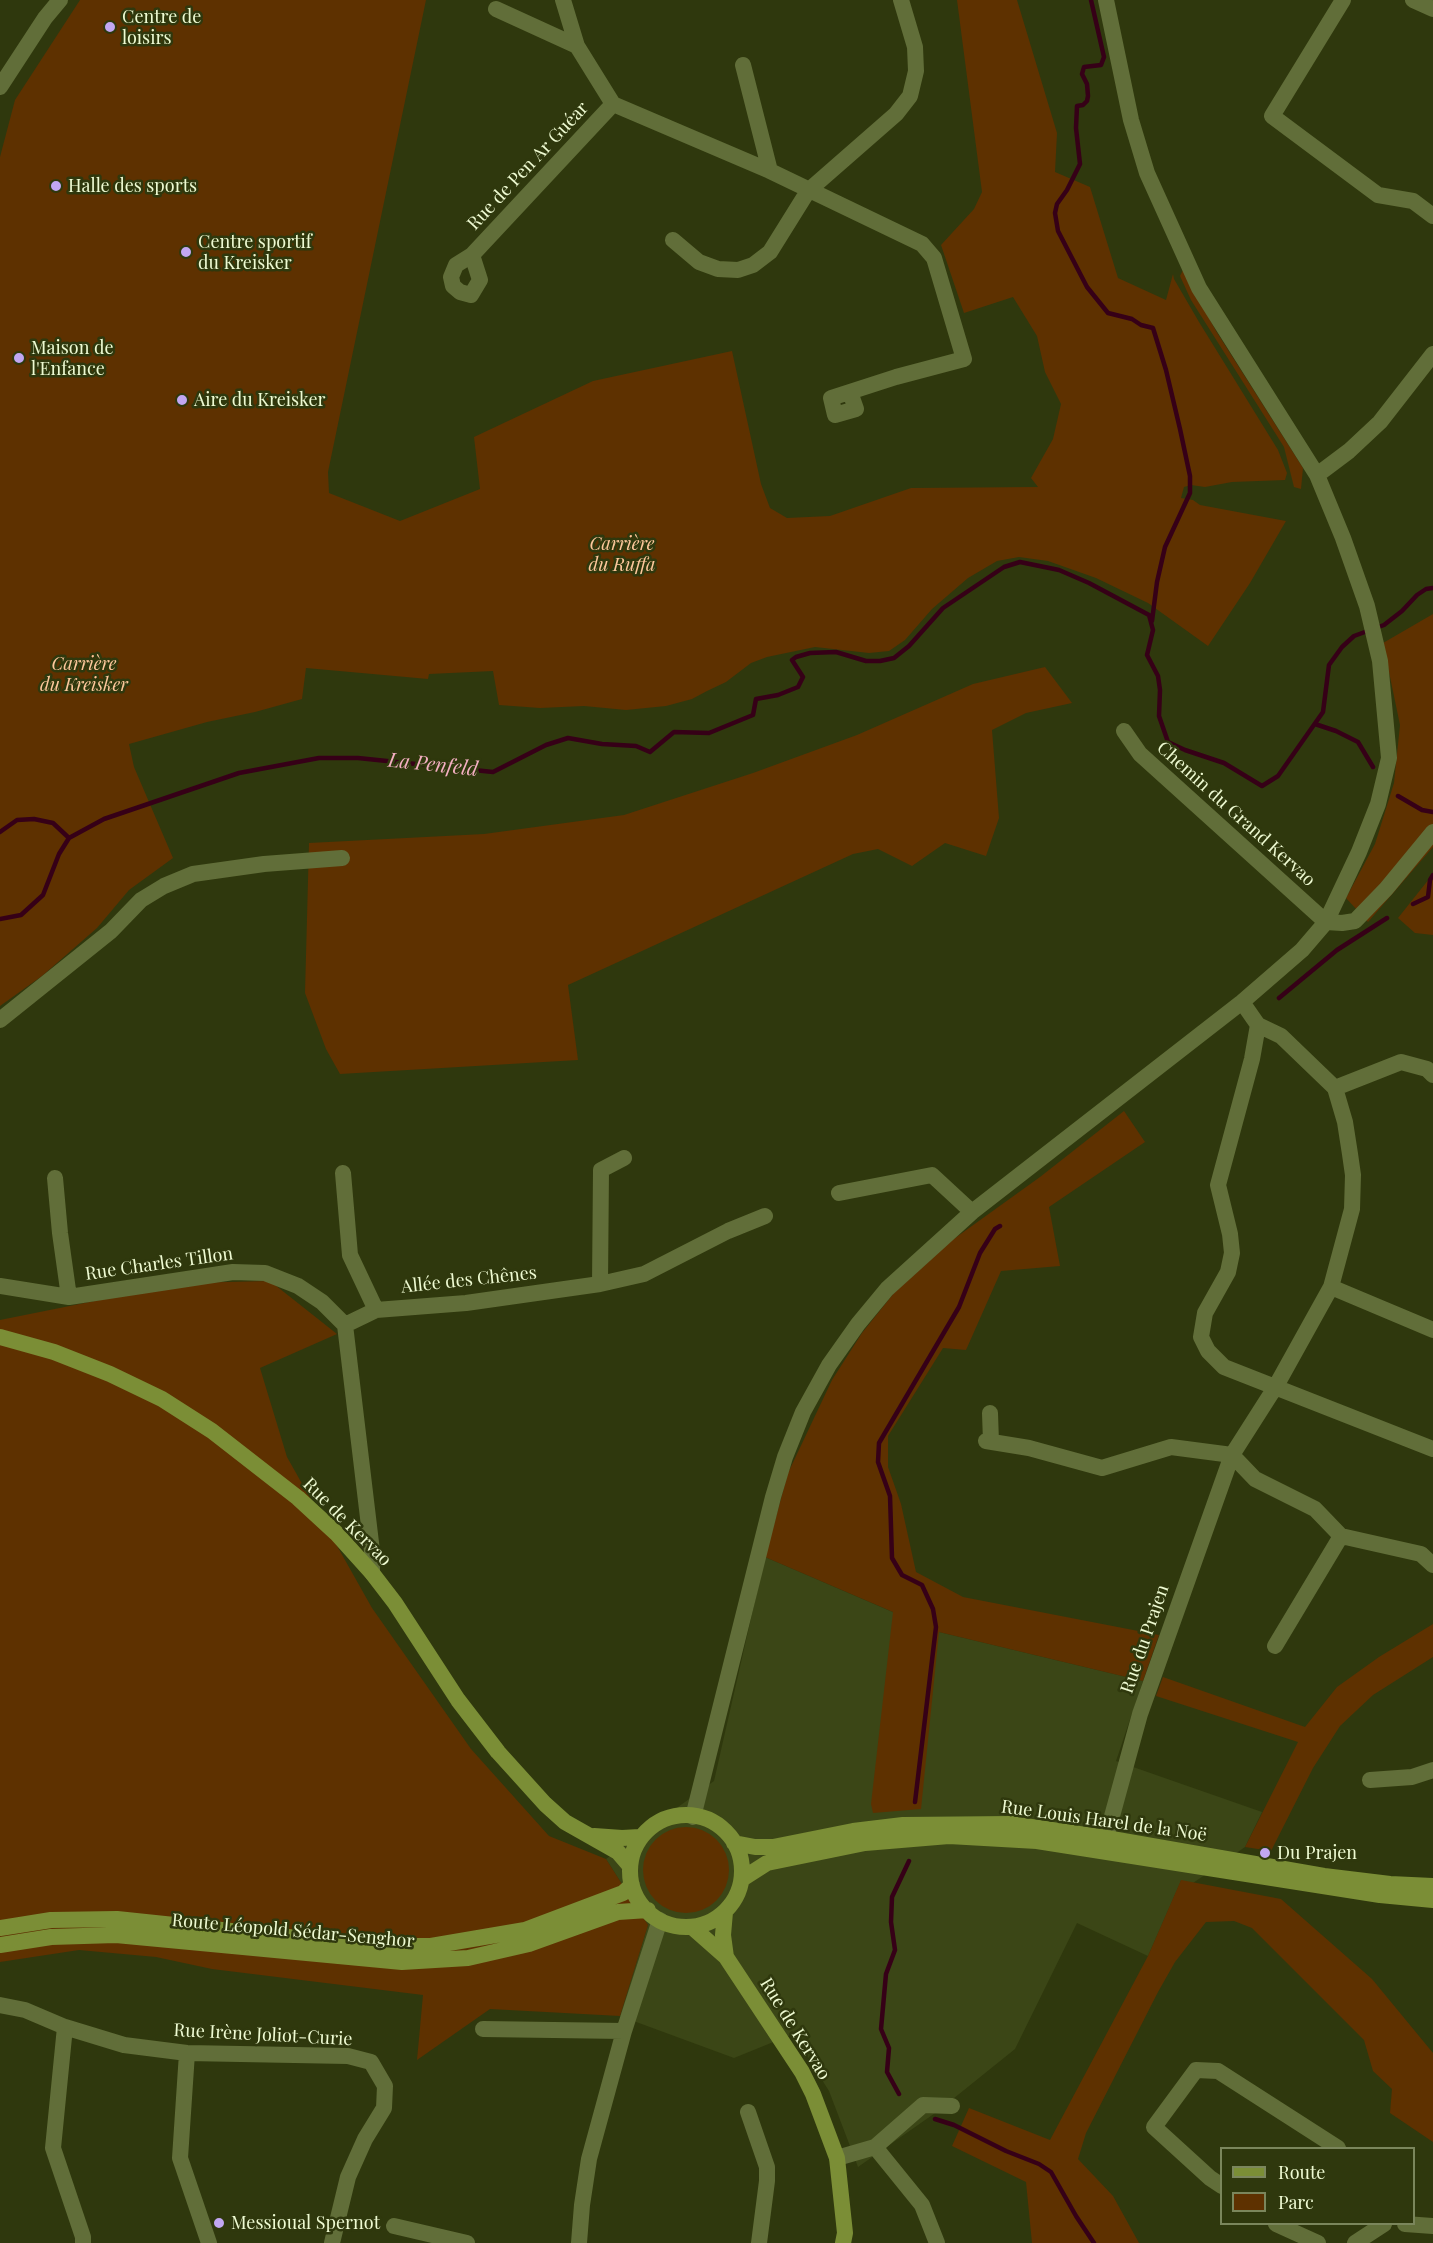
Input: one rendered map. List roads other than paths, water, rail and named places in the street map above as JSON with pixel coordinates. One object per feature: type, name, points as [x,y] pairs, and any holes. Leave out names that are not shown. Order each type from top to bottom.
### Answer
[{"type":"main road","name":"Rue de Kervao","points":[[0,1337],[54,1352],[110,1374],[172,1406],[212,1431],[298,1497],[336,1533],[372,1573],[395,1603],[458,1700],[498,1752],[545,1804],[565,1822],[584,1835],[618,1852],[630,1866]]},
{"type":"main road","points":[[674,1817],[693,1817],[707,1819],[723,1829],[734,1843],[741,1860],[742,1879],[736,1897],[725,1911],[710,1922],[692,1927],[674,1926],[654,1915],[639,1901],[632,1885],[630,1866],[640,1837],[661,1821],[674,1817]]},
{"type":"main road","name":"Rue Louis Harel de la Noë","points":[[734,1843],[772,1847],[853,1831],[903,1825],[1011,1824],[1324,1876],[1390,1884],[1433,1886]]},
{"type":"main road","points":[[584,1835],[640,1837]]},
{"type":"main road","name":"Rue Louis Harel de la Noë","points":[[742,1879],[767,1863],[865,1843],[949,1836],[1037,1841],[1369,1894],[1433,1900]]},
{"type":"main road","name":"Route Léopold Sédar-Senghor","points":[[0,1928],[51,1920],[117,1919],[317,1940],[431,1946],[525,1930],[623,1893],[632,1885]]},
{"type":"main road","name":"Rue de Kervao","points":[[725,1911],[723,1935],[726,1957]]},
{"type":"main road","name":"Route Léopold Sédar-Senghor","points":[[0,1945],[51,1937],[116,1935],[402,1962],[468,1958],[529,1944],[618,1912],[654,1915]]},
{"type":"main road","name":"Rue de Kervao","points":[[692,1927],[726,1957],[802,2072],[813,2094],[837,2158],[843,2243]]},
{"type":"street","points":[[0,87],[45,18],[60,0]]},
{"type":"street","name":"Rue de Pen Ar Guéar","points":[[563,0],[578,46],[613,104],[770,171],[922,244],[934,258],[964,359],[850,392]]},
{"type":"street","points":[[673,240],[699,262],[718,269],[738,270],[753,265],[770,252],[808,191],[896,114],[910,96],[916,71],[915,47],[901,0]]},
{"type":"street","points":[[693,1817],[785,1457],[803,1412],[829,1365],[858,1324],[887,1289],[972,1212],[1242,1002],[1302,950],[1326,922],[1359,852],[1378,804],[1389,758],[1380,661],[1367,606],[1343,538],[1317,475],[1199,288],[1147,173],[1131,120],[1106,0]]},
{"type":"street","points":[[1343,0],[1272,116],[1378,195],[1413,201],[1433,216]]},
{"type":"street","points":[[1413,0],[1433,9]]},
{"type":"street","points":[[496,9],[578,46]]},
{"type":"street","points":[[743,65],[770,171]]},
{"type":"street","name":"Rue de Pen Ar Guéar","points":[[471,255],[613,104]]},
{"type":"street","points":[[1317,475],[1349,451],[1380,422],[1433,354]]},
{"type":"street","name":"Chemin du Grand Kervao","points":[[1124,731],[1140,754],[1326,922]]},
{"type":"street","points":[[1326,922],[1355,921],[1386,889],[1433,832]]},
{"type":"street","points":[[0,1020],[111,931],[141,900],[164,886],[192,874],[264,864],[342,858]]},
{"type":"street","points":[[1242,1002],[1258,1025],[1281,1035],[1335,1088],[1401,1062],[1427,1069],[1433,1075]]},
{"type":"street","points":[[1258,1025],[1252,1059],[1218,1185],[1230,1234],[1232,1253],[1227,1272],[1205,1314],[1201,1337],[1208,1351],[1224,1366],[1433,1449]]},
{"type":"street","name":"Rue du Prajen","points":[[1106,1838],[1140,1713],[1232,1455],[1276,1386],[1331,1287],[1352,1209],[1353,1175],[1345,1122],[1335,1088]]},
{"type":"street","points":[[600,1284],[601,1170],[624,1158]]},
{"type":"street","points":[[343,1173],[350,1255],[376,1310]]},
{"type":"street","points":[[839,1193],[932,1175],[972,1212]]},
{"type":"street","points":[[55,1178],[69,1297]]},
{"type":"street","name":"Allée des Chênes","points":[[345,1325],[376,1310],[466,1302],[600,1284],[644,1274],[728,1231],[765,1216]]},
{"type":"street","name":"Rue Charles Tillon","points":[[0,1286],[69,1297],[232,1272],[265,1273],[298,1286],[322,1302],[345,1325]]},
{"type":"street","points":[[1331,1287],[1433,1330]]},
{"type":"street","points":[[345,1325],[372,1551],[372,1573]]},
{"type":"street","points":[[990,1413],[989,1441],[1029,1448],[1102,1468],[1171,1446],[1232,1455],[1255,1479],[1315,1509],[1341,1536],[1421,1554],[1433,1565]]},
{"type":"street","points":[[1275,1646],[1341,1536]]},
{"type":"street","points":[[1370,1780],[1412,1778],[1433,1770]]},
{"type":"street","points":[[579,2243],[589,2159],[654,1915]]},
{"type":"street","name":"Rue Irène Joliot-Curie","points":[[0,2005],[25,2010],[65,2028],[124,2045],[187,2053],[348,2056],[371,2062],[385,2086],[384,2108],[365,2139],[348,2177],[332,2243]]},
{"type":"street","points":[[65,2028],[52,2148],[83,2237],[83,2243]]},
{"type":"street","points":[[483,2029],[624,2031]]},
{"type":"street","points":[[187,2053],[180,2158],[209,2243]]},
{"type":"street","points":[[1220,2185],[1154,2127],[1196,2070],[1218,2071],[1336,2147]]},
{"type":"street","points":[[837,2158],[875,2147],[923,2105],[952,2106]]},
{"type":"street","points":[[748,2112],[767,2167],[759,2243]]},
{"type":"street","points":[[875,2147],[922,2205],[937,2243]]},
{"type":"street","points":[[1415,2224],[1433,2226]]},
{"type":"street","points":[[1280,2225],[1318,2243]]},
{"type":"street","points":[[1355,2243],[1381,2225]]},
{"type":"street","points":[[394,2226],[467,2243]]},
{"type":"waterway","points":[[1091,0],[1104,57],[1101,65],[1084,67],[1082,74],[1087,84],[1088,96],[1083,105],[1077,106],[1076,128],[1080,164],[1057,204],[1055,213],[1058,231],[1087,287],[1108,313],[1132,319],[1141,325],[1153,328],[1166,370],[1190,476],[1190,493],[1165,547],[1157,582],[1152,621]]},
{"type":"waterway","name":"La Penfeld","points":[[0,919],[21,915],[43,895],[59,854],[69,838],[104,819],[239,773],[319,758],[358,758],[493,772],[546,745],[568,738],[602,744],[636,746],[650,752],[674,732],[709,733],[753,715],[756,699],[778,695],[798,687],[803,677],[792,660],[796,657],[810,653],[836,652],[866,661],[894,658],[909,646],[943,608],[1004,567],[1020,562],[1059,570],[1149,615],[1153,630],[1147,655],[1158,676],[1159,716],[1168,742],[1224,763],[1262,786],[1278,776],[1323,712],[1329,665],[1342,647],[1354,636],[1384,625],[1417,595],[1426,589],[1433,588]]},
{"type":"waterway","points":[[1315,724],[1358,742],[1373,767]]},
{"type":"waterway","points":[[1398,796],[1422,810],[1433,812]]},
{"type":"waterway","name":"La Penfeld","points":[[0,832],[17,820],[34,819],[53,823],[69,838]]},
{"type":"waterway","points":[[1413,904],[1428,897],[1430,880],[1433,875]]},
{"type":"waterway","points":[[1279,998],[1337,950],[1387,918]]},
{"type":"waterway","points":[[915,1802],[936,1627],[933,1609],[922,1585],[902,1575],[892,1558],[890,1496],[878,1462],[879,1443],[959,1307],[980,1253],[995,1229],[1000,1226]]},
{"type":"waterway","points":[[899,2094],[887,2072],[889,2048],[881,2029],[886,1974],[895,1950],[891,1922],[892,1897],[909,1861]]},
{"type":"waterway","points":[[935,2119],[954,2125],[1006,2151],[1039,2164],[1051,2172],[1094,2243]]},
{"type":"place","name":"Centre de loisirs","points":[[110,27]]},
{"type":"place","name":"Halle des sports","points":[[56,186]]},
{"type":"place","name":"Centre sportif du Kreisker","points":[[186,252]]},
{"type":"place","name":"Maison de l'Enfance","points":[[19,358]]},
{"type":"place","name":"Aire du Kreisker","points":[[182,400]]},
{"type":"place","name":"Du Prajen","points":[[1265,1853]]},
{"type":"place","name":"Messioual Spernot","points":[[219,2223]]},
{"type":"park label","name":"Carrière du Ruffa","points":[[622,554]]},
{"type":"park label","name":"Carrière du Kreisker","points":[[84,674]]}]
